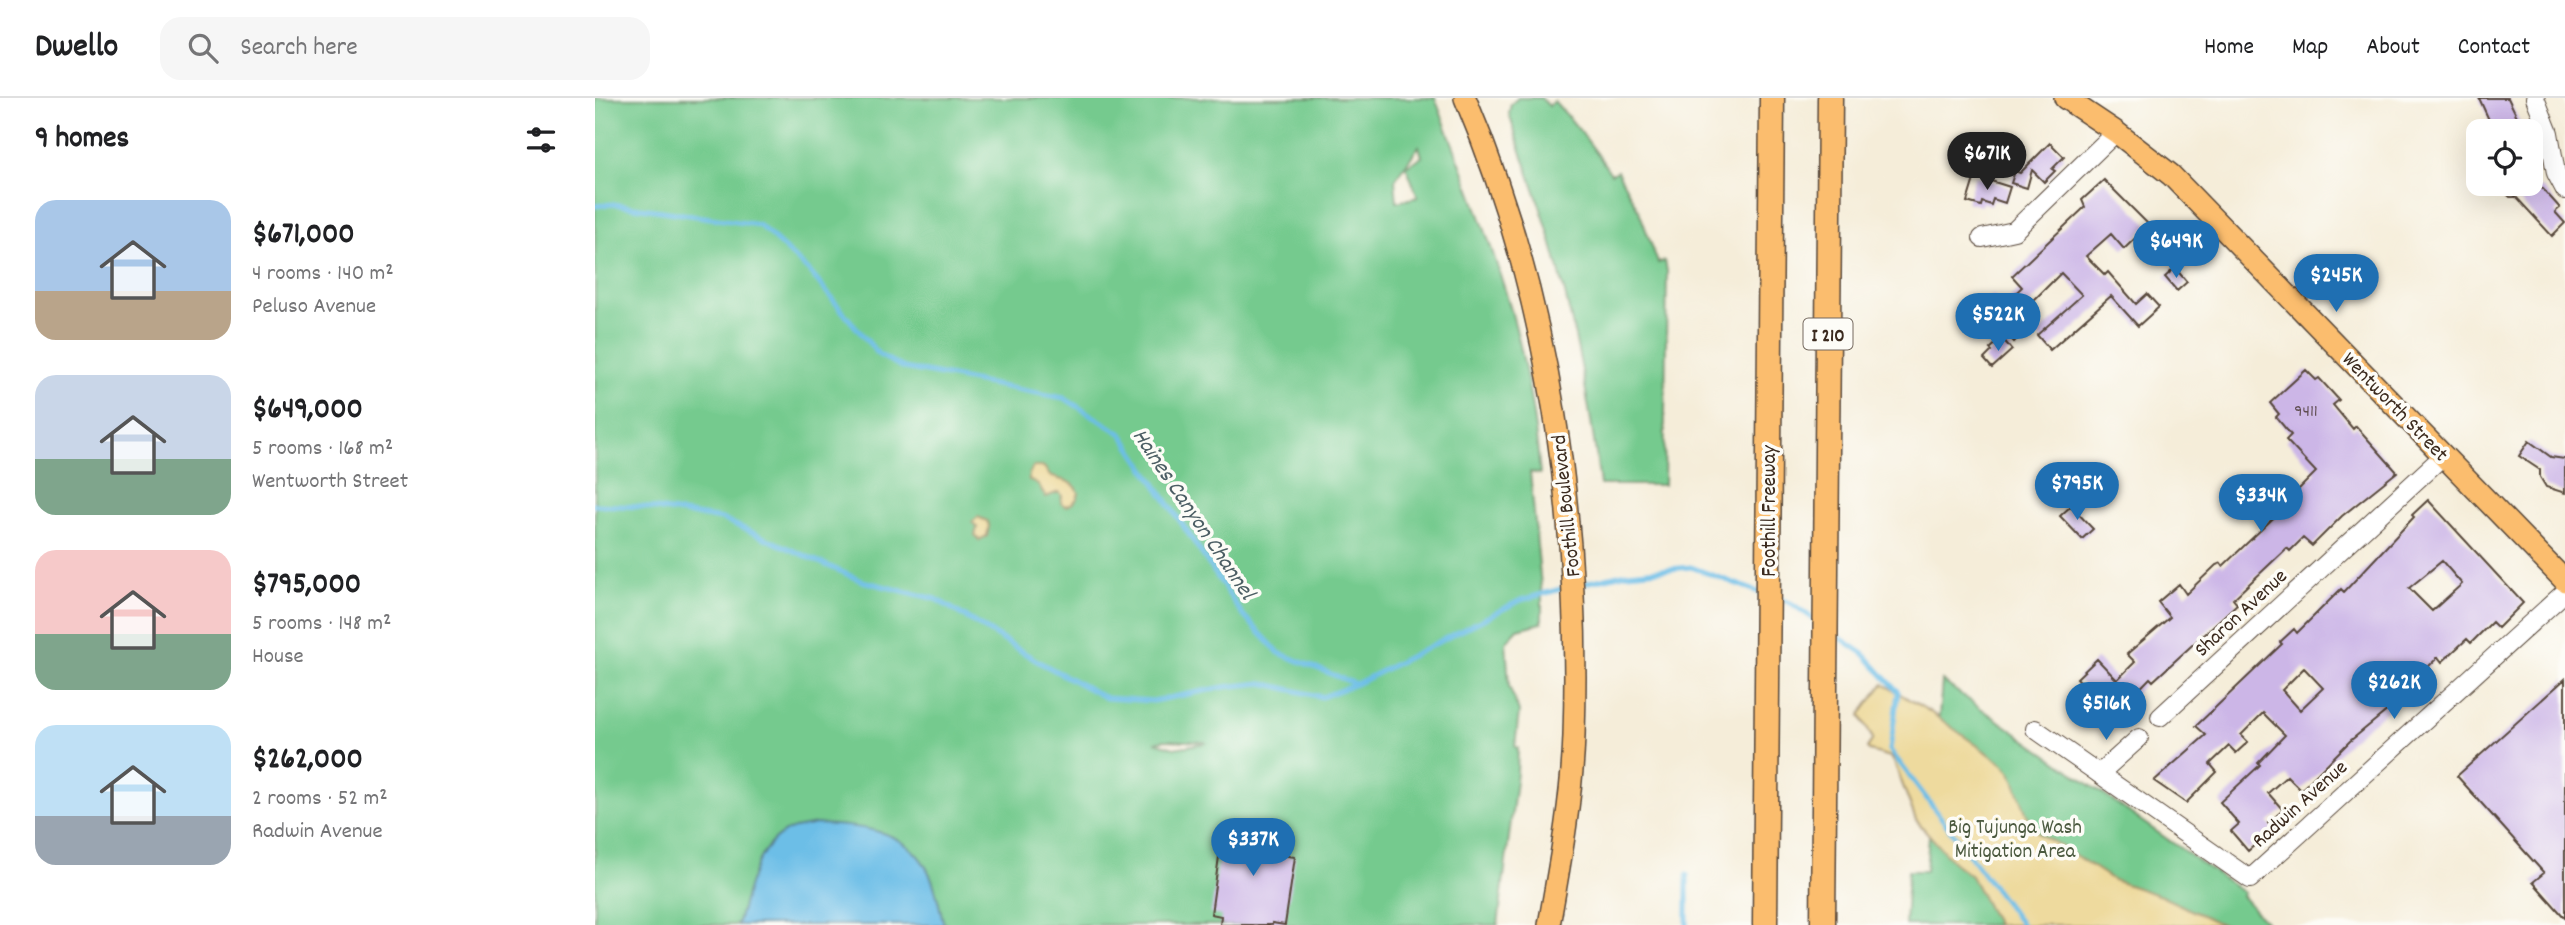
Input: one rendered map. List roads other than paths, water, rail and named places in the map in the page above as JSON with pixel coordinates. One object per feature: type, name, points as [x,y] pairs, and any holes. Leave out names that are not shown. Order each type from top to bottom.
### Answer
[{"type":"highway","name":"Foothill Freeway","points":[[1765,925],[1772,98]]},
{"type":"highway","name":"I 210","points":[[1823,925],[1830,99]]},
{"type":"main road","name":"Foothill Boulevard","points":[[1465,98],[1511,228],[1529,294],[1557,422],[1565,491],[1573,576],[1574,737],[1560,864],[1549,925]]},
{"type":"main road","name":"Wentworth Street","points":[[2065,98],[2116,132],[2171,175],[2565,581]]},
{"type":"street","points":[[2535,98],[2549,133],[2556,173],[2565,190]]},
{"type":"street","points":[[1982,238],[2014,231],[2116,132]]},
{"type":"street","name":"Sharon Avenue","points":[[2159,717],[2444,455]]},
{"type":"street","name":"Radwin Avenue","points":[[2099,774],[2250,879],[2565,592]]},
{"type":"street","points":[[2035,729],[2099,774],[2139,738]]},
{"type":"water","points":[[816,824],[851,826],[883,833],[911,849],[931,877],[944,925],[737,925],[754,871],[768,847],[777,837],[789,830]]},
{"type":"waterway","name":"Haines Canyon Channel","points":[[595,206],[613,204],[759,225],[809,271],[879,355],[904,368],[1064,398],[1122,434],[1242,614],[1279,653],[1356,684]]},
{"type":"waterway","name":"Haines Canyon Channel","points":[[595,505],[642,507],[722,519],[862,581],[936,599],[1039,662],[1106,698],[1153,701],[1224,687],[1262,683],[1322,697],[1356,684],[1521,600],[1568,587]]},
{"type":"waterway","name":"Haines Canyon Channel","points":[[1577,585],[1627,573],[1691,567],[1761,593]]},
{"type":"waterway","name":"Haines Canyon Channel","points":[[1773,597],[1791,603],[1819,623]]},
{"type":"waterway","name":"Haines Canyon Channel","points":[[1833,633],[1864,654],[1898,692],[1890,750],[2022,925]]},
{"type":"waterway","points":[[1687,875],[1687,925]]},
{"type":"park label","name":"Big Tujunga Wash Mitigation Area","points":[[2015,838]]}]
